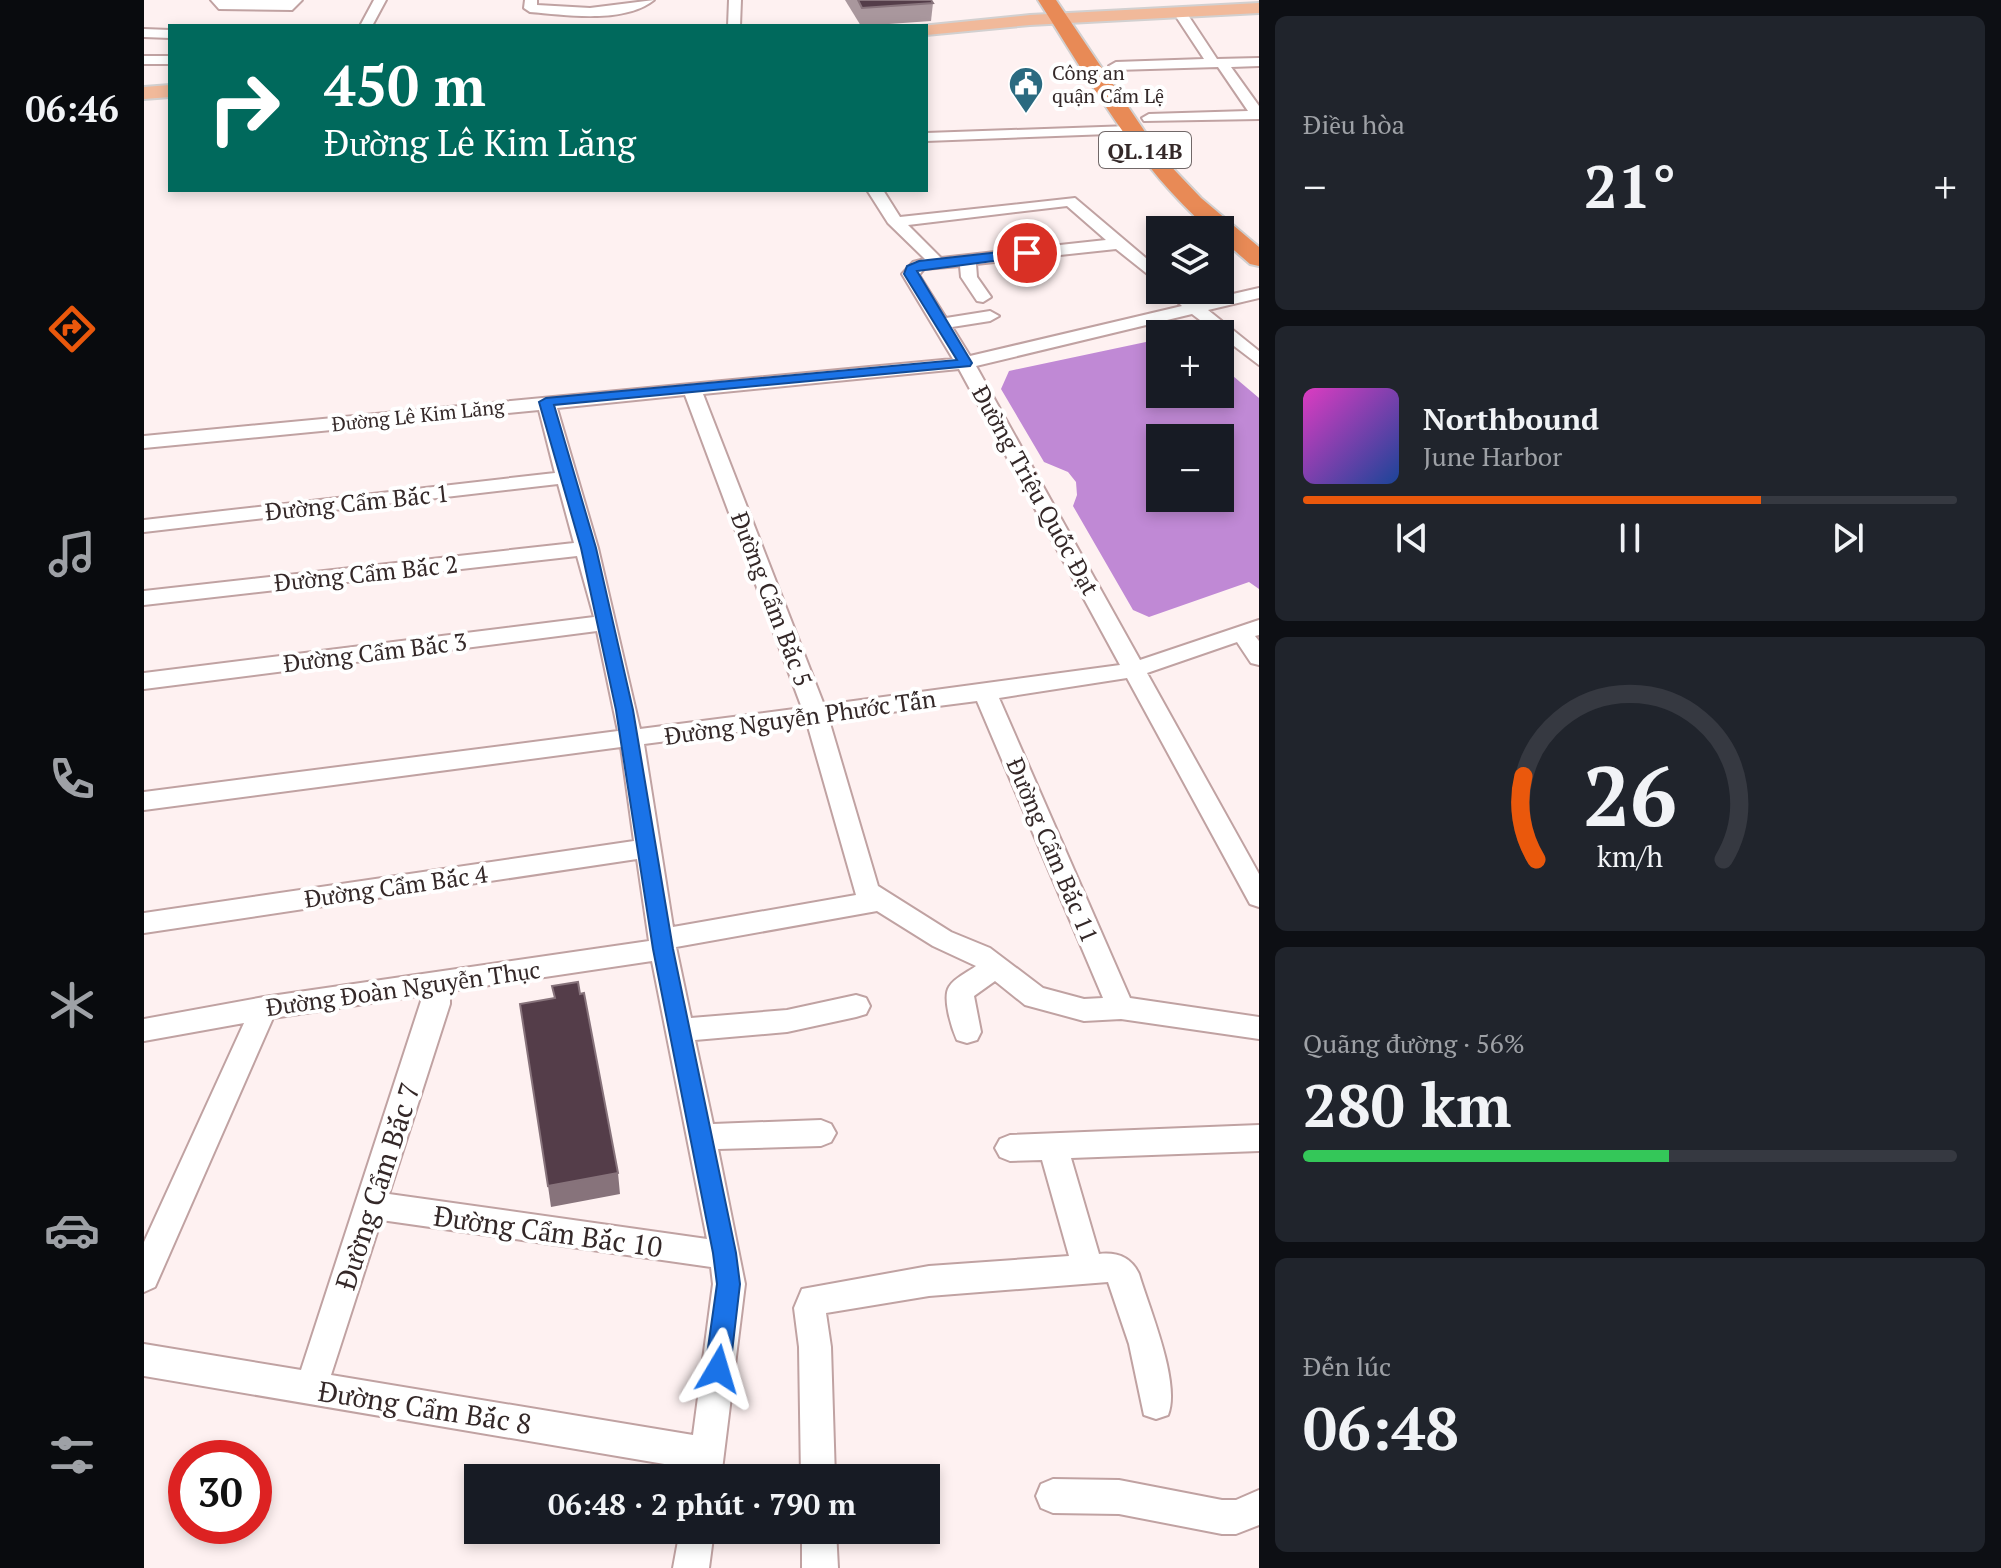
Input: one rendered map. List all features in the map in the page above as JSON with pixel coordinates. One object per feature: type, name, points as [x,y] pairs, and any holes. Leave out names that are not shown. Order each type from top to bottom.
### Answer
[{"type":"highway","name":"QL.14B","points":[[1065,9],[1108,54],[1140,124],[1259,233]]},
{"type":"highway","name":"QL.14B","points":[[1065,9],[1193,203],[1259,259]]},
{"type":"main road","points":[[928,30],[1065,9],[1179,12],[1196,5],[1259,8]]},
{"type":"main road","points":[[144,93],[168,91]]},
{"type":"street","points":[[217,0],[219,5],[294,3]]},
{"type":"street","points":[[367,24],[380,0]]},
{"type":"street","points":[[531,0],[530,8],[606,11],[648,0]]},
{"type":"street","points":[[734,24],[735,0]]},
{"type":"street","points":[[1179,12],[1258,115]]},
{"type":"street","points":[[144,33],[168,34]]},
{"type":"street","points":[[1108,54],[1218,63],[1259,62]]},
{"type":"street","points":[[144,60],[168,60]]},
{"type":"street","points":[[928,137],[1258,115]]},
{"type":"street","points":[[876,192],[883,211],[898,222],[937,263],[1118,244]]},
{"type":"street","points":[[898,222],[1070,201],[1146,267]]},
{"type":"street","points":[[967,259],[969,277],[983,297]]},
{"type":"street","name":"Đường Triệu Quốc Đạt","points":[[937,263],[919,265],[910,274],[965,363],[1137,669],[1259,897]]},
{"type":"street","name":"Đường Lê Kim Lăng","points":[[144,442],[965,363],[1259,293]]},
{"type":"street","points":[[1189,304],[1259,360]]},
{"type":"street","points":[[940,324],[990,316]]},
{"type":"street","name":"Đường Cẩm Bắc 5","points":[[691,387],[816,715],[867,892],[878,901]]},
{"type":"street","points":[[546,402],[588,548],[631,739],[663,944],[725,1253],[729,1284],[705,1464]]},
{"type":"street","name":"Đường Cẩm Bắc 1","points":[[144,526],[569,477]]},
{"type":"street","name":"Đường Cẩm Bắc 2","points":[[144,598],[588,548]]},
{"type":"street","name":"Đường Cẩm Bắc 3","points":[[144,681],[606,623]]},
{"type":"street","points":[[1250,630],[1259,658]]},
{"type":"street","name":"Đường Nguyễn Phước Tấn","points":[[144,801],[816,715],[1137,669],[1250,630]]},
{"type":"street","name":"Đường Cẩm Bắc 11","points":[[985,692],[1121,1008]]},
{"type":"street","name":"Đường Cẩm Bắc 4","points":[[144,923],[648,848]]},
{"type":"street","points":[[878,901],[942,939],[981,955],[1035,997],[1084,1010],[1121,1008],[1259,1028]]},
{"type":"street","name":"Đường Đoàn Nguyễn Thục","points":[[144,1030],[264,1008],[437,984],[663,944],[878,901]]},
{"type":"street","points":[[967,1032],[960,992],[995,966]]},
{"type":"street","name":"Đường Cẩm Bắc 7","points":[[311,1388],[436,1004],[437,984]]},
{"type":"street","points":[[680,1030],[787,1021],[856,1006]]},
{"type":"street","points":[[144,1277],[264,1008]]},
{"type":"street","points":[[702,1137],[821,1133]]},
{"type":"street","points":[[1010,1148],[1259,1138]]},
{"type":"street","points":[[1053,1147],[1088,1269]]},
{"type":"street","name":"Đường Cẩm Bắc 10","points":[[371,1205],[694,1253],[725,1253]]},
{"type":"street","points":[[818,1464],[815,1347],[810,1308],[813,1300],[929,1281],[1113,1267],[1123,1274],[1145,1344],[1156,1403]]},
{"type":"street","name":"Đường Cẩm Bắc 8","points":[[144,1360],[311,1388],[695,1464]]},
{"type":"street","points":[[1053,1496],[1119,1497],[1192,1514],[1236,1517],[1259,1507]]},
{"type":"street","points":[[691,1568],[695,1544]]},
{"type":"street","points":[[819,1544],[820,1568]]},
{"type":"shaded area","points":[[1146,342],[1146,408],[1234,408],[1234,377],[1259,398],[1259,589],[1249,582],[1149,617],[1133,610],[1073,506],[1077,495],[1076,482],[1068,472],[1044,462],[1001,389],[1009,371]]},
{"type":"building","points":[[858,0],[931,0],[933,3],[862,8]]},
{"type":"building","points":[[578,982],[580,994],[584,993],[618,1173],[548,1186],[520,1004],[555,998],[552,986]]},
{"type":"place","name":"Công an quận Cẩm Lệ","points":[[1026,115]]},
{"type":"route","points":[[718,1369],[729,1284],[725,1253],[663,949],[625,710],[588,548],[546,402],[965,363],[910,274],[912,269],[919,265],[1027,253]]}]
